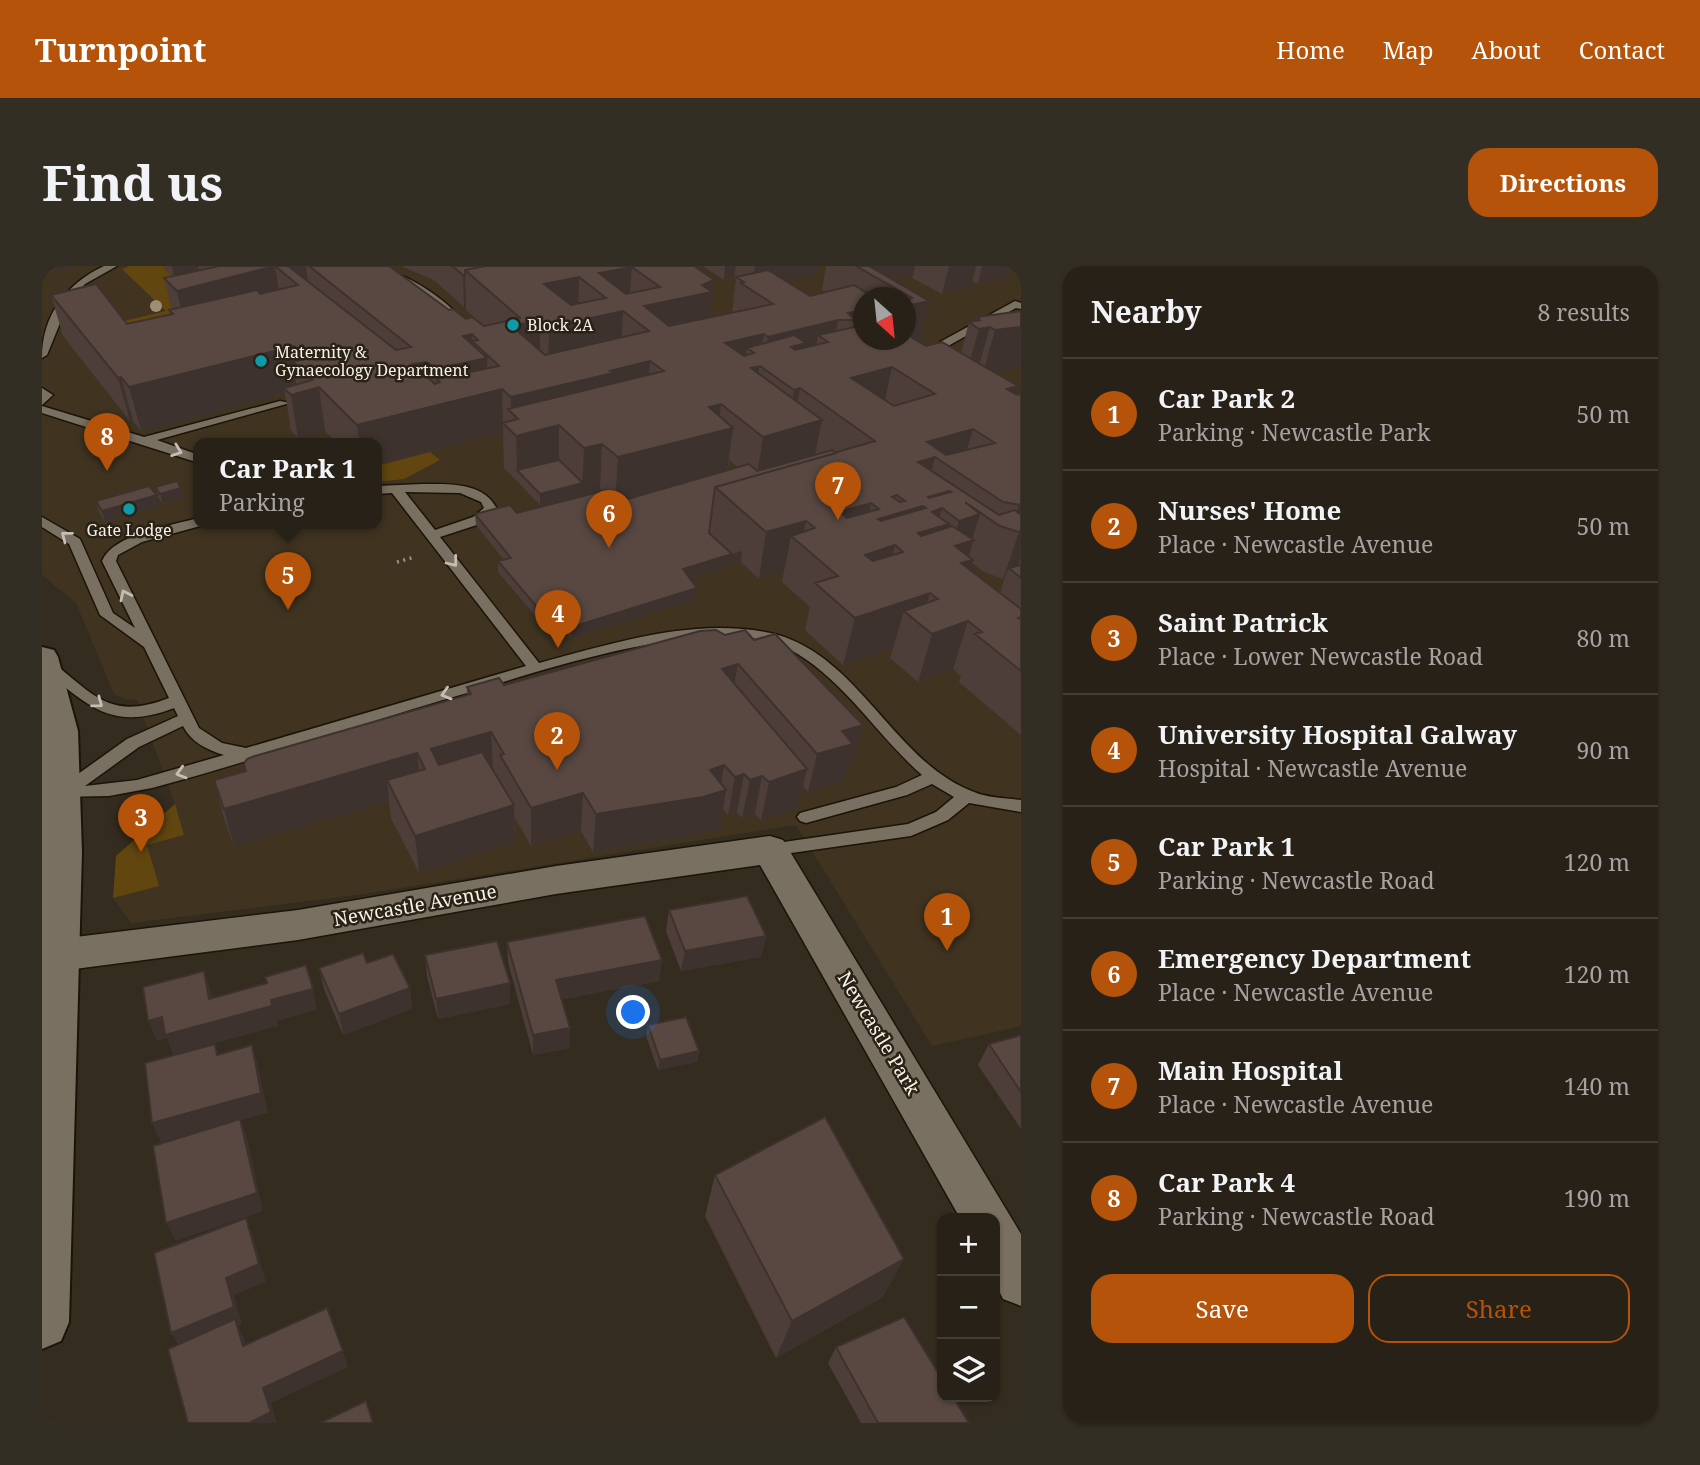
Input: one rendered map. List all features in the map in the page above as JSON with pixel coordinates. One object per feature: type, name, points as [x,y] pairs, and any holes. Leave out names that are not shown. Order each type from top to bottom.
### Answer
[{"type":"main road","points":[[42,1322],[59,955],[53,794],[60,731],[43,659]]},
{"type":"street","name":"Newcastle Avenue","points":[[59,955],[298,925],[556,880],[770,850]]},
{"type":"street","name":"Newcastle Park","points":[[770,850],[983,1213]]},
{"type":"street","points":[[1000,1244],[1021,1282]]},
{"type":"lane","points":[[42,355],[64,297],[80,282],[112,266]]},
{"type":"lane","points":[[366,266],[430,293],[467,328]]},
{"type":"lane","points":[[937,370],[935,356],[944,344],[1018,305]]},
{"type":"lane","points":[[42,391],[47,395],[42,402]]},
{"type":"lane","points":[[143,441],[284,403]]},
{"type":"lane","points":[[42,409],[193,457]]},
{"type":"lane","points":[[396,489],[535,668]]},
{"type":"lane","points":[[382,490],[467,491],[486,497],[491,504],[491,509],[478,520],[432,535]]},
{"type":"lane","points":[[42,521],[75,542],[107,615],[148,646]]},
{"type":"lane","points":[[193,524],[137,538],[112,553],[109,561],[185,719],[206,743],[222,751],[247,754]]},
{"type":"lane","points":[[53,794],[136,787],[535,668],[636,642],[679,635],[718,634],[778,639],[805,652],[843,685],[935,776],[966,796],[1021,806]]},
{"type":"lane","points":[[43,659],[109,711],[138,715],[176,701]]},
{"type":"lane","points":[[53,794],[132,743],[185,719]]},
{"type":"lane","points":[[806,817],[901,791],[935,776]]},
{"type":"lane","points":[[770,850],[911,830],[942,816],[966,796]]},
{"type":"shaded area","points":[[42,266],[1021,266],[1021,1026],[932,1046],[796,825],[364,894],[131,923],[113,898],[116,856],[175,804],[137,700],[114,694],[76,603],[42,575]]},
{"type":"shaded area","points":[[130,266],[163,266],[175,280],[186,332],[107,325],[166,311],[122,269]]},
{"type":"shaded area","points":[[430,452],[440,460],[404,479],[382,481],[382,465]]},
{"type":"shaded area","points":[[175,804],[184,835],[147,845],[159,886],[113,898],[116,856]]},
{"type":"building","points":[[219,266],[275,266],[177,291],[164,278]]},
{"type":"building","points":[[275,266],[288,266],[396,350],[411,347],[309,266],[389,266],[449,310],[453,309],[466,319],[472,317],[484,326],[520,318],[465,270],[485,266],[694,266],[714,280],[702,285],[712,292],[644,306],[669,326],[773,304],[736,277],[768,270],[810,296],[854,285],[857,287],[853,287],[853,312],[848,313],[853,320],[838,320],[768,337],[764,334],[725,343],[744,356],[754,353],[747,348],[794,335],[806,343],[791,347],[795,350],[828,342],[818,335],[853,327],[853,350],[916,350],[916,340],[926,346],[942,342],[1018,386],[1007,389],[1017,395],[1021,394],[1021,505],[1003,502],[935,457],[918,462],[999,515],[1015,510],[1021,515],[1021,531],[1000,526],[965,502],[980,514],[959,521],[942,508],[932,512],[949,524],[918,533],[921,536],[952,526],[974,540],[955,546],[973,560],[961,563],[1021,609],[1021,617],[1018,618],[1021,620],[1021,671],[975,634],[982,632],[968,621],[932,634],[904,611],[938,599],[930,593],[855,618],[815,583],[838,576],[791,536],[815,528],[806,521],[766,532],[715,487],[875,441],[800,388],[794,390],[760,366],[751,368],[822,420],[763,437],[721,404],[709,407],[733,428],[618,457],[602,444],[584,448],[559,425],[516,436],[503,423],[518,419],[508,409],[664,371],[650,361],[610,371],[613,373],[511,397],[502,389],[357,425],[319,387],[291,395],[284,388],[312,380],[293,362],[307,358],[294,346],[129,387],[121,377],[118,378],[51,295],[96,284],[127,324],[173,314],[169,310],[257,290],[260,294],[298,285]],"holes":[[[632,267],[660,287],[626,294],[599,273]],[[579,277],[606,298],[571,305],[544,284]],[[623,311],[649,331],[545,355],[512,326],[540,320],[549,327]],[[472,334],[478,340],[472,341],[499,366],[437,379],[440,382],[435,384],[413,364],[427,362],[436,369],[487,358],[463,336]],[[892,367],[935,394],[894,406],[851,378]],[[973,429],[995,443],[946,455],[927,442]],[[897,495],[905,501],[900,502],[892,497]],[[871,503],[879,509],[847,518],[839,512]],[[923,506],[926,508],[881,521],[878,519]],[[895,545],[903,552],[873,561],[865,555]]]},
{"type":"building","points":[[452,266],[485,266],[465,270],[463,275]]},
{"type":"building","points":[[856,266],[869,266],[905,287],[893,287]]},
{"type":"building","points":[[916,293],[929,301],[916,304]]},
{"type":"building","points":[[1021,311],[1021,327],[979,329],[969,322],[980,320],[977,317]]},
{"type":"building","points":[[832,450],[836,453],[715,487],[709,533],[732,554],[683,569],[697,588],[572,627],[567,622],[553,626],[498,561],[511,558],[475,514],[510,505],[517,513],[606,490],[617,502],[749,464],[757,471]]},
{"type":"building","points":[[559,460],[583,483],[540,494],[517,470]]},
{"type":"building","points":[[177,481],[181,488],[160,494],[155,487]]},
{"type":"building","points":[[149,486],[157,495],[102,511],[96,501]]},
{"type":"building","points":[[1021,565],[1021,578],[1009,568]]},
{"type":"building","points":[[716,630],[725,635],[745,630],[754,640],[775,634],[863,725],[842,731],[853,744],[817,754],[738,664],[722,669],[807,769],[769,782],[762,776],[750,780],[744,774],[735,777],[724,765],[710,770],[726,790],[703,797],[596,814],[583,793],[531,808],[500,755],[504,754],[491,732],[431,749],[439,765],[482,752],[514,805],[415,836],[387,780],[425,769],[417,753],[224,809],[214,780],[246,771],[244,764],[247,759],[255,756],[471,694],[467,687],[499,678],[504,685],[700,631]]},
{"type":"building","points":[[747,896],[766,936],[685,951],[669,910]]},
{"type":"building","points":[[645,916],[662,960],[556,980],[570,1028],[533,1035],[507,942]]},
{"type":"building","points":[[497,941],[510,983],[436,999],[425,955]]},
{"type":"building","points":[[363,953],[367,963],[393,954],[410,988],[339,1014],[319,968]]},
{"type":"building","points":[[306,965],[313,989],[271,1000],[272,1006],[165,1035],[162,1017],[148,1021],[143,987],[204,971],[209,999],[267,983],[265,977]]},
{"type":"building","points":[[686,1017],[699,1051],[660,1060],[648,1025]]},
{"type":"building","points":[[1021,1035],[1021,1092],[989,1044]]},
{"type":"building","points":[[215,1044],[217,1055],[252,1045],[261,1093],[152,1123],[145,1063]]},
{"type":"building","points":[[825,1117],[904,1259],[792,1321],[715,1175]]},
{"type":"building","points":[[240,1119],[257,1193],[166,1223],[153,1146]]},
{"type":"building","points":[[246,1218],[259,1264],[226,1278],[234,1307],[171,1333],[154,1253]]},
{"type":"building","points":[[327,1308],[343,1351],[263,1388],[271,1412],[249,1423],[188,1423],[168,1349],[235,1319],[243,1346]]},
{"type":"building","points":[[904,1317],[937,1371],[937,1402],[956,1402],[969,1423],[878,1423],[836,1347]]},
{"type":"building","points":[[366,1401],[373,1423],[320,1423]]},
{"type":"place","name":"Block 2A","points":[[513,325]]},
{"type":"place","name":"Maternity & Gynaecology Department","points":[[261,361]]},
{"type":"place","name":"Car Park 4","points":[[107,471]]},
{"type":"place","name":"Gate Lodge","points":[[129,509]]},
{"type":"place","name":"Main Hospital","points":[[838,520]]},
{"type":"place","name":"Emergency Department","points":[[609,548]]},
{"type":"place","name":"Car Park 1","points":[[288,610]]},
{"type":"place","name":"University Hospital Galway","points":[[558,648]]},
{"type":"place","name":"Nurses' Home","points":[[557,770]]},
{"type":"place","name":"Saint Patrick","points":[[141,852]]},
{"type":"place","name":"Car Park 2","points":[[947,951]]}]
